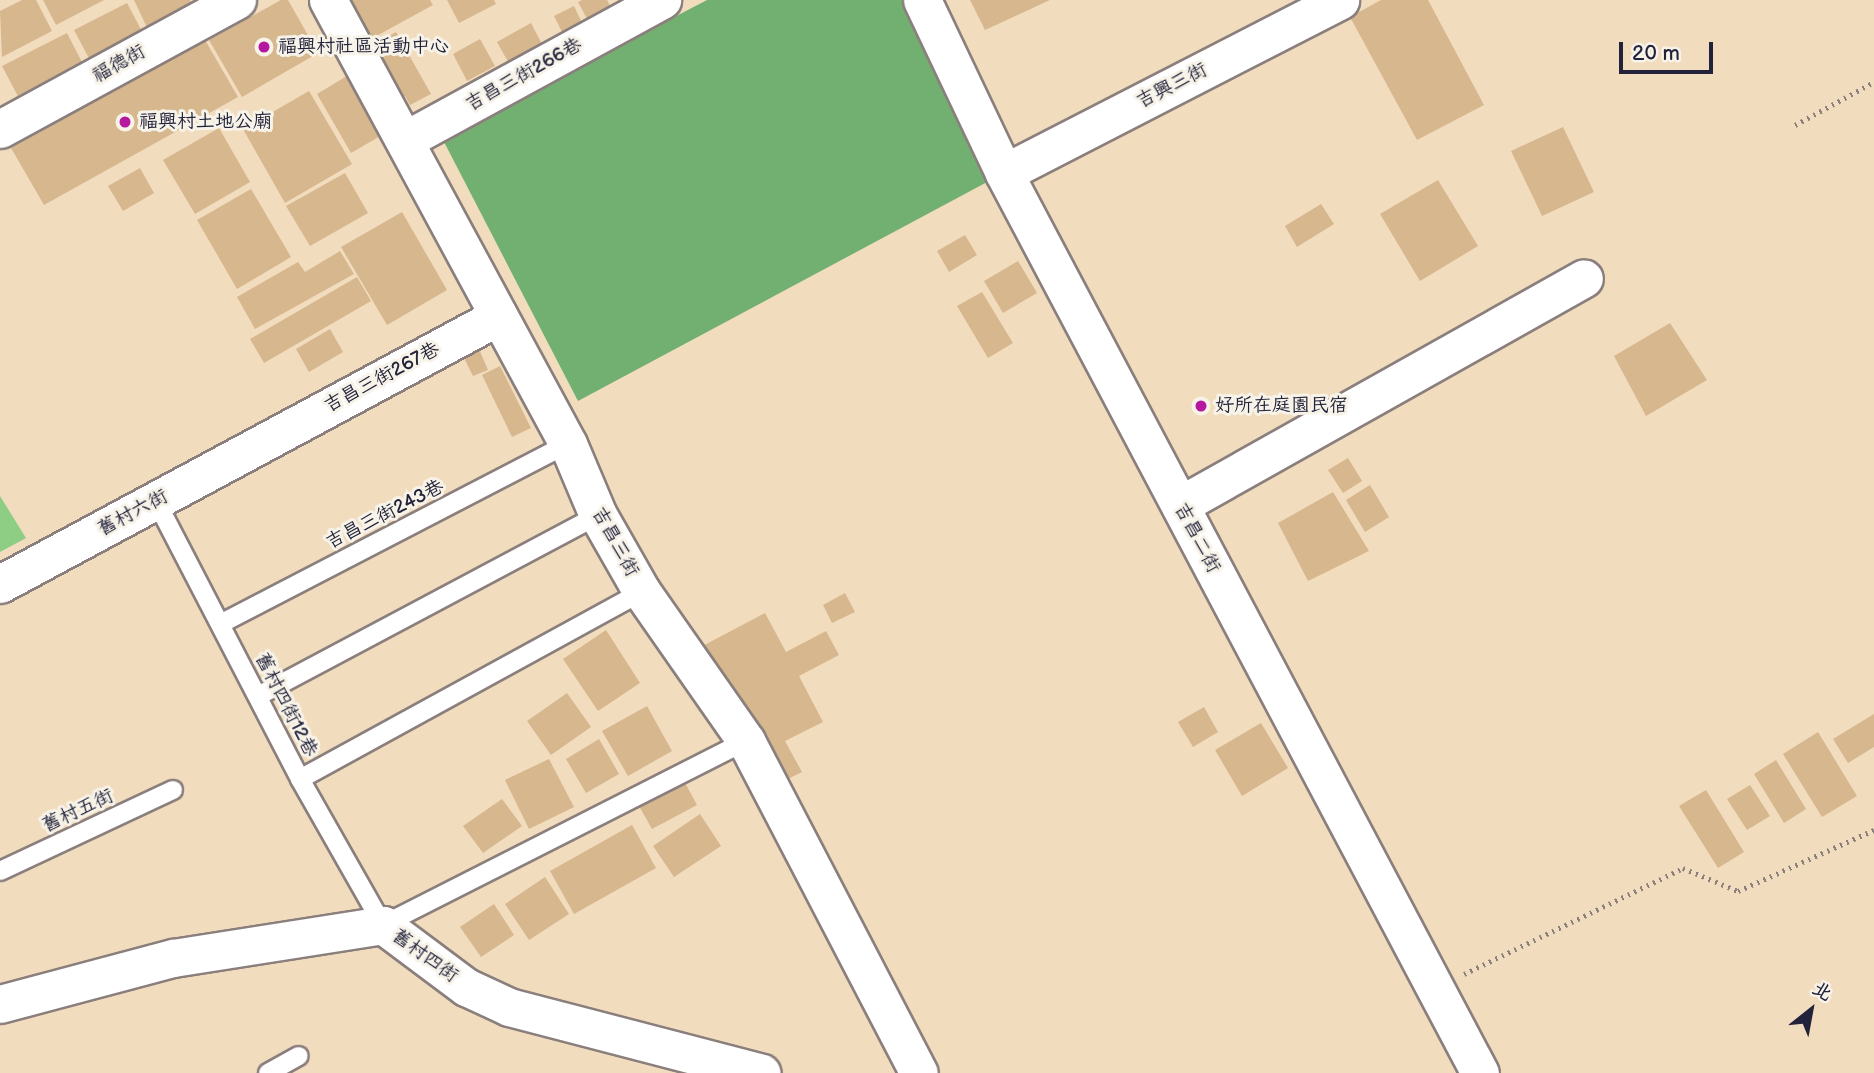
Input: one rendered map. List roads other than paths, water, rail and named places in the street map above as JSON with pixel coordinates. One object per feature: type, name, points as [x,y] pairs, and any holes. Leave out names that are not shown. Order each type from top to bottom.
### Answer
[{"type":"street","name":"福德街","points":[[0,129],[237,0]]},
{"type":"street","name":"吉昌三街","points":[[328,0],[568,444],[598,515],[642,592],[746,741],[919,1073]]},
{"type":"street","name":"吉昌二街","points":[[922,0],[1004,173],[1480,1073]]},
{"type":"street","name":"吉興三街","points":[[1004,173],[1340,0]]},
{"type":"street","name":"吉昌三街266巷","points":[[405,140],[647,3]]},
{"type":"street","points":[[1180,505],[1584,278]]},
{"type":"street","name":"吉昌三街267巷","points":[[265,439],[499,316]]},
{"type":"street","name":"舊村六街","points":[[0,584],[265,439]]},
{"type":"street","name":"舊村四街","points":[[0,1004],[173,958],[383,925],[467,987],[509,1007],[762,1073]]},
{"type":"lane","name":"吉昌三街243巷","points":[[222,623],[568,444]]},
{"type":"lane","name":"舊村四街12巷","points":[[156,501],[222,623],[300,779],[383,925]]},
{"type":"lane","points":[[258,696],[598,515]]},
{"type":"lane","points":[[300,779],[642,592]]},
{"type":"lane","points":[[383,925],[746,741]]},
{"type":"lane","name":"舊村五街","points":[[0,871],[173,790]]},
{"type":"lane","points":[[268,1073],[299,1056]]},
{"type":"place","name":"福興村社區活動中心","points":[[264,47]]},
{"type":"place","name":"福興村土地公廟","points":[[125,122]]},
{"type":"place","name":"好所在庭園民宿","points":[[1201,406]]}]
